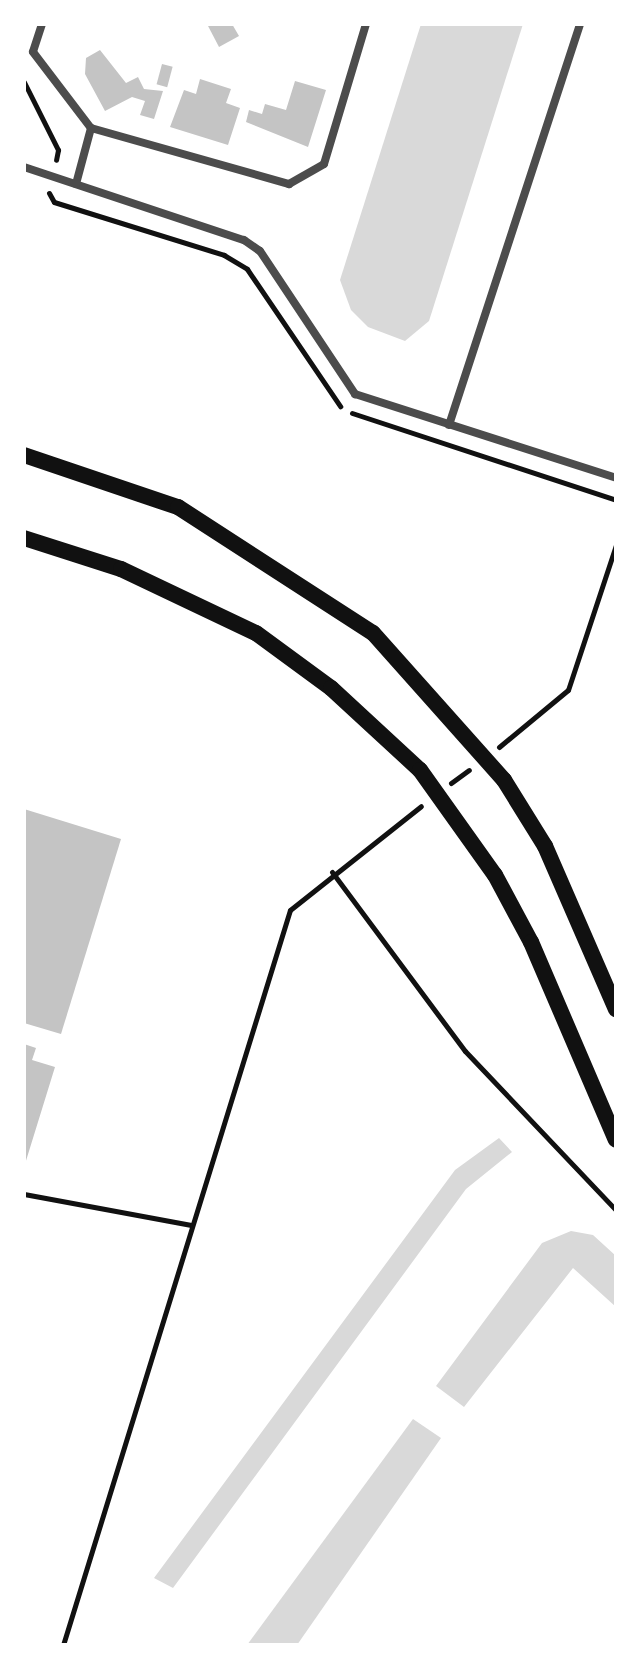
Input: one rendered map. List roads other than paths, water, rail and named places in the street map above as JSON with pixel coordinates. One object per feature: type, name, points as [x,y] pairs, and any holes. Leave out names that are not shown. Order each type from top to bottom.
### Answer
[{"type":"main road","points":[[24,455],[178,507],[309,587],[373,633],[469,734],[504,780],[545,846],[616,1009]]},
{"type":"main road","points":[[24,538],[121,569],[256,633],[331,688],[420,770],[456,815],[531,942],[616,1140]]},
{"type":"street","points":[[42,24],[33,52],[91,128],[289,184],[324,164],[366,24]]},
{"type":"street","points":[[449,425],[580,24]]},
{"type":"street","points":[[76,184],[91,128]]},
{"type":"street","points":[[24,167],[244,240],[260,251],[343,384],[449,425],[616,478]]}]
